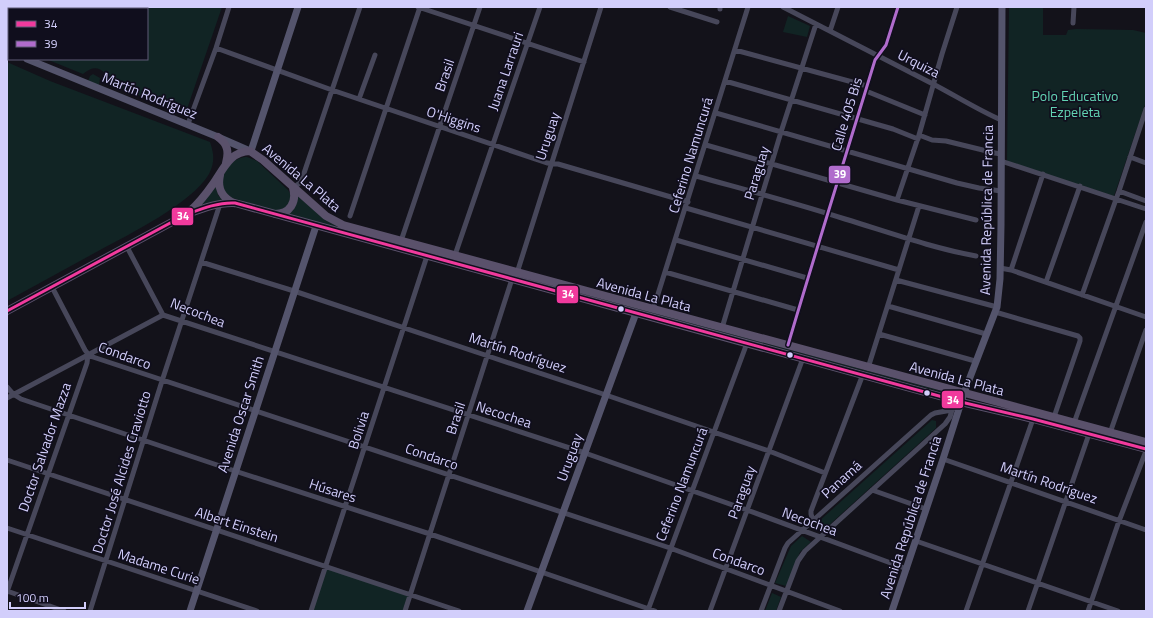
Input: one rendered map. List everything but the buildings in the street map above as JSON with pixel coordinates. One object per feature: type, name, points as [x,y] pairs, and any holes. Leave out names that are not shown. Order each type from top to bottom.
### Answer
[{"type":"main road","points":[[251,151],[298,7]]},
{"type":"main road","name":"Avenida República de Francia","points":[[892,611],[975,361],[996,310],[1000,284],[1002,7]]},
{"type":"main road","name":"Martín Rodríguez","points":[[29,60],[251,151]]},
{"type":"main road","points":[[218,137],[223,140],[228,149],[226,163]]},
{"type":"main road","name":"Avenida La Plata","points":[[185,215],[206,194],[226,163],[238,154],[251,151],[326,216],[334,222],[348,227],[455,255],[515,276],[747,343],[803,358],[964,393],[1146,442]]},
{"type":"main road","points":[[221,171],[219,178],[221,191],[227,200],[235,203]]},
{"type":"main road","points":[[269,213],[280,214],[290,208],[294,198],[293,188]]},
{"type":"main road","name":"Avenida La Plata","points":[[7,311],[185,215],[205,207],[235,203],[427,256],[653,310],[788,345],[961,402],[1033,419],[1146,450]]},
{"type":"main road","name":"Avenida Oscar Smith","points":[[190,611],[316,226]]},
{"type":"main road","name":"Uruguay","points":[[527,611],[636,312]]},
{"type":"street","points":[[188,124],[216,48],[229,7]]},
{"type":"street","points":[[293,188],[301,182],[360,7]]},
{"type":"street","points":[[350,216],[420,7],[584,62]]},
{"type":"street","name":"Brasil","points":[[401,241],[480,7]]},
{"type":"street","name":"Juana Larrauri","points":[[455,255],[540,7]]},
{"type":"street","name":"Uruguay","points":[[515,276],[601,7]]},
{"type":"street","points":[[670,7],[717,22]]},
{"type":"street","name":"Ceferino Namuncurá","points":[[653,310],[706,145],[748,7]]},
{"type":"street","name":"Urquiza","points":[[783,7],[1001,120]]},
{"type":"street","points":[[830,31],[838,7]]},
{"type":"street","name":"Calle 405 Bis","points":[[788,345],[807,278],[838,183],[875,60],[886,45],[898,7]]},
{"type":"street","points":[[897,200],[919,137],[942,54],[957,7]]},
{"type":"street","points":[[1073,23],[1074,7]]},
{"type":"street","name":"Paraguay","points":[[722,328],[781,132],[816,24]]},
{"type":"street","name":"O'Higgins","points":[[216,48],[386,109],[552,164],[558,164],[688,202]]},
{"type":"street","points":[[735,50],[866,89],[925,115]]},
{"type":"street","points":[[359,99],[375,55]]},
{"type":"street","points":[[725,81],[919,137],[946,141],[995,154],[1043,174],[1146,209]]},
{"type":"street","points":[[1082,294],[1146,109]]},
{"type":"street","points":[[716,113],[957,183],[1001,191]]},
{"type":"street","points":[[706,145],[897,200],[976,220]]},
{"type":"street","points":[[1130,157],[1146,163]]},
{"type":"street","points":[[1011,270],[1043,174]]},
{"type":"street","points":[[696,176],[828,213],[909,239],[976,256]]},
{"type":"street","points":[[1046,282],[1080,186]]},
{"type":"street","points":[[1118,191],[1146,201]]},
{"type":"street","name":"Doctor José Alcides Craviotto","points":[[90,611],[162,381],[220,204]]},
{"type":"street","points":[[813,521],[810,514],[879,334],[919,206]]},
{"type":"street","points":[[686,208],[899,270]]},
{"type":"street","points":[[1074,423],[1146,222]]},
{"type":"street","points":[[676,240],[807,278]]},
{"type":"street","name":"Necochea","points":[[127,247],[162,315],[585,453],[692,490],[907,569]]},
{"type":"street","name":"Bolivia","points":[[311,611],[427,256]]},
{"type":"street","name":"Martín Rodríguez","points":[[201,262],[294,291],[606,395],[769,451],[825,473]]},
{"type":"street","points":[[1000,268],[1011,270],[1146,317]]},
{"type":"street","points":[[665,272],[798,310]]},
{"type":"street","name":"Brasil","points":[[405,611],[515,276]]},
{"type":"street","points":[[896,280],[1078,336],[1080,341],[1054,417]]},
{"type":"street","name":"Condarco","points":[[52,287],[88,354],[162,381],[670,548],[840,611]]},
{"type":"street","points":[[888,306],[986,334]]},
{"type":"street","points":[[7,398],[162,315]]},
{"type":"street","points":[[1110,433],[1146,330]]},
{"type":"street","points":[[879,334],[975,361]]},
{"type":"street","name":"Ceferino Namuncurá","points":[[648,610],[747,343]]},
{"type":"street","name":"Doctor Salvador Mazza","points":[[7,591],[87,363],[88,354]]},
{"type":"street","name":"Paraguay","points":[[710,611],[803,358]]},
{"type":"street","name":"Húsares","points":[[7,387],[21,399],[235,471],[430,534],[648,610],[655,611]]},
{"type":"street","name":"Panamá","points":[[761,611],[785,548],[931,415],[952,410],[961,402]]},
{"type":"street","name":"Panamá","points":[[779,611],[802,555],[945,424],[950,417],[952,410]]},
{"type":"street","points":[[966,611],[1012,484],[1033,419]]},
{"type":"street","points":[[1028,611],[1089,434]]},
{"type":"street","points":[[1088,611],[1119,521],[1146,450]]},
{"type":"street","name":"Martín Rodríguez","points":[[943,459],[1146,530]]},
{"type":"street","name":"Albert Einstein","points":[[7,460],[459,611]]},
{"type":"street","points":[[872,490],[926,509]]},
{"type":"street","name":"Madame Curie","points":[[7,528],[258,611]]},
{"type":"street","points":[[916,541],[1118,611]]},
{"type":"street","points":[[7,591],[64,611]]},
{"type":"green space","points":[[7,7],[222,7],[187,109],[181,112],[110,84],[106,75],[100,69],[96,68],[88,70],[83,74],[48,60],[148,60],[148,8],[8,8],[7,43]]},
{"type":"green space","name":"Polo Educativo Ezpeleta","points":[[1009,7],[1043,7],[1043,35],[1066,35],[1068,30],[1076,29],[1133,30],[1146,33],[1146,102],[1114,196],[1007,162]]},
{"type":"green space","points":[[788,16],[810,26],[807,37],[783,32]]},
{"type":"green space","points":[[7,62],[50,81],[210,142],[213,158],[209,174],[201,185],[175,207],[143,227],[7,301]]},
{"type":"green space","points":[[93,74],[100,78],[99,85],[88,81],[90,76]]},
{"type":"green space","points":[[243,157],[257,161],[288,190],[291,195],[291,201],[284,209],[276,211],[232,198],[224,191],[222,179],[227,167]]},
{"type":"green space","points":[[216,186],[218,195],[222,200],[199,207]]},
{"type":"green space","points":[[296,194],[324,219],[339,227],[945,393],[290,216],[289,213]]},
{"type":"green space","points":[[932,420],[936,421],[936,428],[828,526],[817,523]]},
{"type":"green space","points":[[802,536],[811,542],[800,552],[786,586],[775,583],[791,546]]},
{"type":"green space","points":[[326,566],[410,595],[405,611],[311,611]]},
{"type":"green space","points":[[772,593],[781,597],[776,611],[765,611]]},
{"type":"transit line","name":"39","points":[[788,345],[875,60],[886,45],[898,7]]},
{"type":"transit line","name":"34","points":[[7,311],[185,215],[203,208],[235,203],[961,402],[1033,419],[1146,449]]}]
